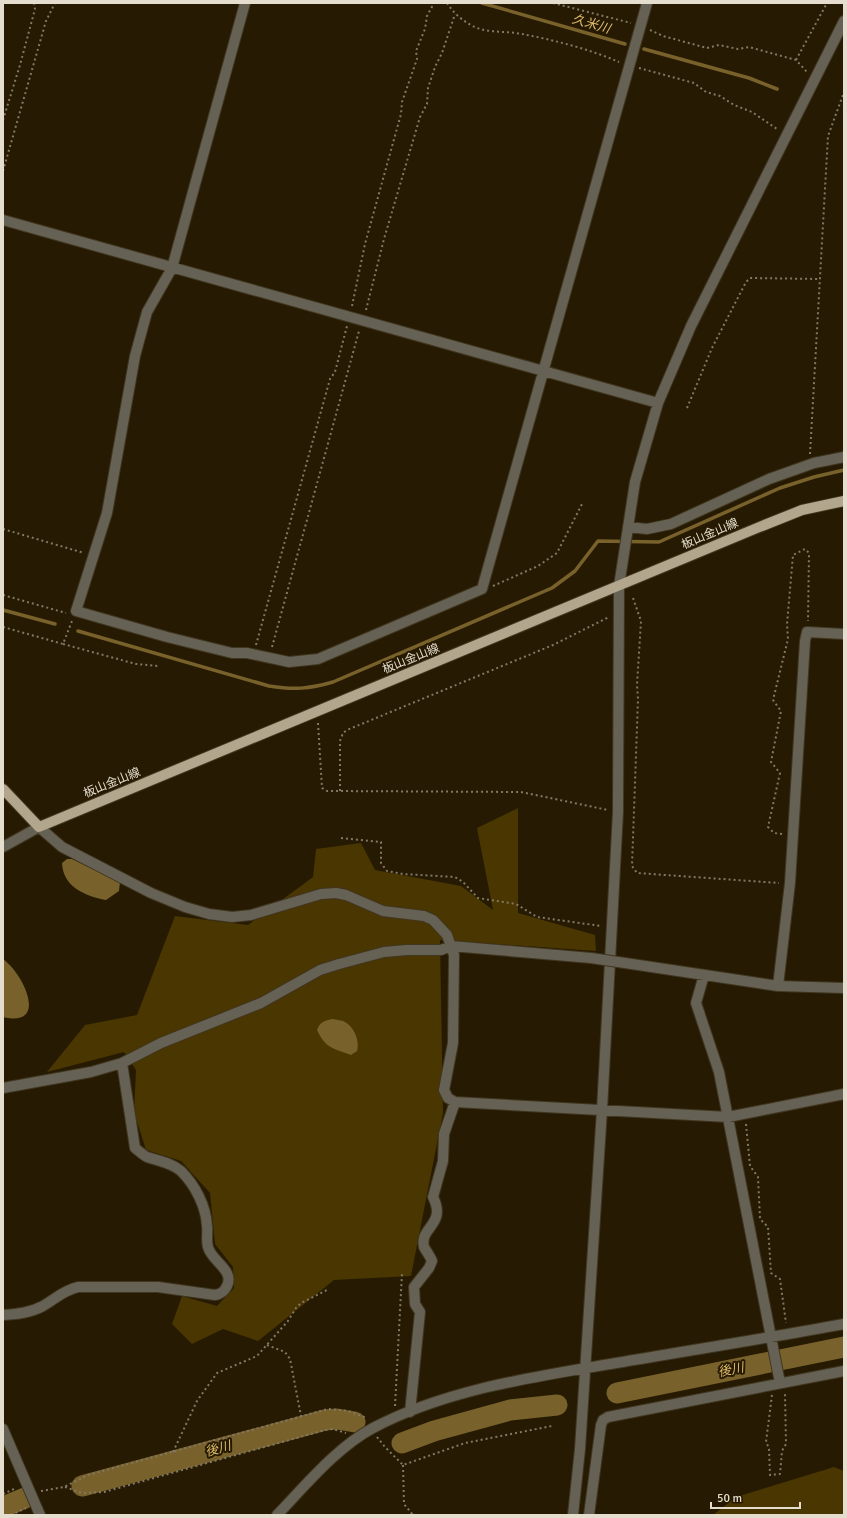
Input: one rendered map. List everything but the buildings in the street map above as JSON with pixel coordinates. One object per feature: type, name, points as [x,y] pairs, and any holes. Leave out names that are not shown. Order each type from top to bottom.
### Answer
[{"type":"main road","name":"板山金山線","points":[[39,827],[802,510],[844,501]]},
{"type":"main road","points":[[3,789],[39,827]]},
{"type":"street","points":[[245,3],[172,268],[147,312],[135,356],[107,513],[75,613],[232,653],[255,655],[289,662],[318,658],[482,588],[647,3]]},
{"type":"street","points":[[573,1515],[578,1478],[602,1110],[618,812],[619,586],[635,482],[658,403],[691,326],[844,21]]},
{"type":"street","points":[[3,220],[658,403]]},
{"type":"street","points":[[628,527],[647,529],[671,524],[770,479],[814,463],[844,457]]},
{"type":"street","points":[[778,986],[790,883],[805,641],[807,632],[844,634]]},
{"type":"street","points":[[3,847],[39,827],[62,847],[151,893],[185,907],[209,914],[232,917],[244,916],[321,894],[336,893],[346,895],[384,911],[424,916],[433,920],[441,927],[452,946],[454,974],[453,1043],[444,1090],[448,1098],[455,1102],[728,1117],[844,1094]]},
{"type":"street","points":[[3,1088],[91,1072],[122,1063],[161,1043],[261,1004],[320,970],[384,952],[441,950],[452,946],[625,962],[778,986],[844,988]]},
{"type":"street","points":[[704,975],[696,1003],[714,1054],[728,1117],[772,1337],[779,1383]]},
{"type":"street","points":[[3,1315],[29,1312],[42,1307],[69,1289],[78,1287],[158,1287],[215,1295],[222,1294],[227,1286],[229,1278],[226,1271],[208,1248],[206,1214],[203,1204],[195,1191],[182,1172],[176,1167],[146,1156],[135,1148],[122,1063]]},
{"type":"street","points":[[410,1412],[420,1312],[415,1304],[414,1287],[429,1268],[432,1260],[424,1246],[424,1240],[426,1234],[435,1221],[438,1212],[438,1206],[434,1197],[443,1161],[444,1134],[455,1102]]},
{"type":"street","points":[[278,1515],[308,1482],[345,1447],[376,1427],[428,1404],[479,1389],[584,1368],[844,1324]]},
{"type":"street","points":[[589,1515],[601,1425],[603,1420],[608,1417],[844,1371]]},
{"type":"street","points":[[3,1428],[40,1515]]},
{"type":"path","points":[[3,120],[35,9],[34,3]]},
{"type":"path","points":[[3,171],[46,21],[55,3]]},
{"type":"path","points":[[255,655],[328,387],[335,372],[365,244],[401,114],[402,102],[417,59],[416,51],[434,3]]},
{"type":"path","points":[[553,3],[640,25],[663,36],[707,48],[719,45],[738,49],[749,47],[796,60],[805,70],[816,77]]},
{"type":"path","points":[[796,60],[827,3]]},
{"type":"path","points":[[268,658],[417,124],[427,104],[428,88],[455,14]]},
{"type":"path","points":[[814,463],[810,450],[828,136],[844,92]]},
{"type":"path","points":[[687,408],[712,348],[746,282],[750,278],[820,280]]},
{"type":"path","points":[[482,588],[489,588],[538,566],[556,553],[582,504]]},
{"type":"path","points":[[3,529],[93,555]]},
{"type":"path","points":[[793,834],[774,833],[768,828],[780,773],[771,762],[781,712],[773,700],[788,639],[787,624],[793,555],[805,549],[809,553],[807,632]]},
{"type":"path","points":[[3,595],[75,613],[63,644]]},
{"type":"path","points":[[633,598],[641,621],[637,685],[638,699],[632,866],[634,870],[638,873],[790,883]]},
{"type":"path","points":[[340,791],[340,741],[343,733],[347,730],[553,645],[619,612]]},
{"type":"path","points":[[3,627],[136,664],[158,666]]},
{"type":"path","points":[[318,712],[322,788],[327,791],[522,792],[618,812]]},
{"type":"path","points":[[342,838],[381,842],[381,862],[384,867],[394,873],[455,877],[462,882],[474,896],[482,900],[516,904],[542,918],[612,927]]},
{"type":"path","points":[[745,1114],[750,1166],[758,1176],[760,1218],[768,1227],[771,1273],[780,1279],[783,1313],[788,1334]]},
{"type":"path","points":[[396,1418],[395,1413],[402,1273]]},
{"type":"path","points":[[173,1452],[197,1401],[213,1378],[221,1371],[251,1360],[267,1345],[301,1303],[327,1290]]},
{"type":"path","points":[[267,1345],[285,1352],[290,1359],[301,1416]]},
{"type":"path","points":[[779,1383],[786,1444],[782,1451],[780,1474],[770,1475],[769,1448],[766,1442],[773,1402],[779,1383]]},
{"type":"path","points":[[30,1493],[64,1487],[88,1475],[301,1416],[328,1409],[338,1409],[369,1419],[376,1427],[385,1447],[403,1465],[404,1504],[413,1515]]},
{"type":"path","points":[[403,1465],[466,1443],[552,1426]]},
{"type":"path","points":[[64,1487],[82,1493],[104,1492],[325,1430],[333,1429],[348,1434],[355,1440]]},
{"type":"path","points":[[3,1494],[27,1483]]},
{"type":"path","points":[[11,1515],[36,1504]]},
{"type":"shaded area","points":[[518,808],[518,913],[595,935],[596,951],[440,940],[443,1113],[411,1276],[334,1280],[258,1341],[223,1329],[192,1344],[172,1324],[182,1296],[217,1306],[234,1288],[233,1267],[215,1244],[210,1193],[181,1161],[146,1150],[134,1112],[136,1070],[124,1052],[47,1072],[85,1025],[137,1015],[175,916],[248,925],[313,877],[316,849],[361,843],[375,870],[461,886],[493,910],[477,828]]},
{"type":"shaded area","points":[[67,859],[72,859],[120,882],[119,891],[106,900],[90,896],[76,889],[66,878],[63,871],[62,863]]},
{"type":"shaded area","points":[[3,959],[11,966],[18,976],[28,998],[29,1007],[25,1015],[17,1018],[3,1017]]},
{"type":"shaded area","points":[[332,1019],[345,1022],[354,1031],[358,1047],[357,1051],[351,1055],[331,1047],[320,1036],[317,1030],[319,1025]]},
{"type":"shaded area","points":[[834,1467],[844,1471],[844,1515],[713,1515],[736,1497]]},
{"type":"waterway","name":"久米川","points":[[482,3],[625,44]]},
{"type":"waterway","name":"久米川","points":[[644,49],[749,78],[777,89]]},
{"type":"waterway","points":[[78,631],[269,686],[286,688],[316,686],[333,682],[552,588],[575,571],[598,541],[659,542],[780,488],[814,477],[844,470]]},
{"type":"waterway","points":[[3,610],[55,624]]},
{"type":"waterway","name":"後川","points":[[617,1393],[844,1347]]},
{"type":"waterway","name":"後川","points":[[402,1443],[434,1431],[510,1410],[557,1405]]},
{"type":"waterway","name":"後川","points":[[82,1486],[325,1420],[337,1419],[355,1422]]},
{"type":"waterway","name":"後川","points":[[3,1507],[25,1498]]}]
